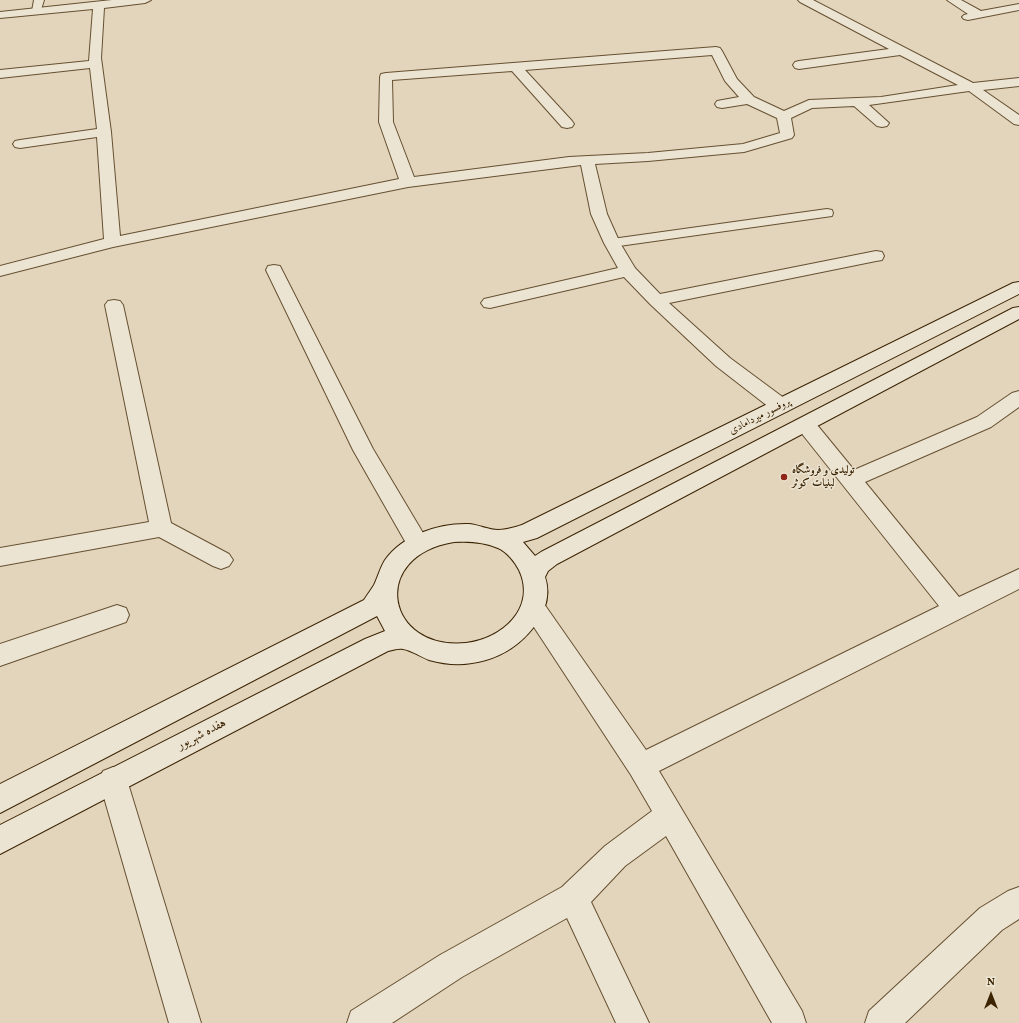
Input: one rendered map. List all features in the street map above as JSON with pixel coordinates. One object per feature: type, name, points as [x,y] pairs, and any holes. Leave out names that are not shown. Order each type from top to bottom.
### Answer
[{"type":"street","points":[[0,15],[38,6],[145,0]]},
{"type":"street","points":[[804,0],[972,87],[1019,121]]},
{"type":"street","points":[[953,0],[974,16],[1019,8]]},
{"type":"street","points":[[91,4],[104,132],[112,242]]},
{"type":"street","points":[[1003,10],[1019,20]]},
{"type":"street","points":[[798,66],[902,51]]},
{"type":"street","points":[[408,182],[386,122],[386,77],[716,52],[731,81],[750,100],[784,116]]},
{"type":"street","points":[[0,74],[96,64]]},
{"type":"street","points":[[515,67],[567,124]]},
{"type":"street","points":[[784,116],[809,104],[881,101],[972,87],[1019,82]]},
{"type":"street","points":[[722,104],[750,100]]},
{"type":"street","points":[[857,102],[882,123]]},
{"type":"street","points":[[0,271],[112,242],[408,182],[587,160],[648,157],[744,148],[786,135],[784,116]]},
{"type":"street","points":[[20,144],[104,132]]},
{"type":"street","points":[[587,160],[598,214],[628,272],[723,362],[781,406]]},
{"type":"street","points":[[656,300],[876,256]]},
{"type":"street","points":[[274,270],[364,450],[418,544]]},
{"type":"street","points":[[490,303],[628,272]]},
{"type":"street","name":"پروفسور میردامادی","points":[[498,539],[529,532],[1019,287]]},
{"type":"street","points":[[114,305],[161,528]]},
{"type":"street","points":[[533,576],[540,565],[549,558],[806,425],[1019,312]]},
{"type":"street","points":[[850,480],[984,422],[1019,398]]},
{"type":"street","points":[[806,425],[955,610]]},
{"type":"street","points":[[0,557],[161,528],[222,560]]},
{"type":"street","points":[[454,532],[478,533],[498,539],[518,551],[531,568],[536,587],[534,608],[522,627],[504,642],[480,652],[453,655],[428,650],[406,638],[392,622],[384,602],[386,582],[395,563],[411,548],[431,537],[454,532]]},
{"type":"street","points":[[641,766],[1019,578]]},
{"type":"street","points":[[0,799],[359,615],[372,607],[385,588]]},
{"type":"street","points":[[534,608],[641,766],[790,1023]]},
{"type":"street","points":[[0,655],[116,615]]},
{"type":"street","name":"هفده شهریور","points":[[0,840],[113,780],[374,646],[386,641],[406,638]]},
{"type":"street","points":[[113,780],[185,1023]]},
{"type":"street","points":[[363,1023],[451,966],[573,898],[614,856],[670,815]]},
{"type":"street","points":[[573,898],[633,1023]]},
{"type":"street","points":[[881,1023],[991,919],[1019,902]]},
{"type":"lane","points":[[612,243],[827,213]]},
{"type":"place","name":"تولیدی و فروشگاه لبنیات کوثر","points":[[784,477]]}]
